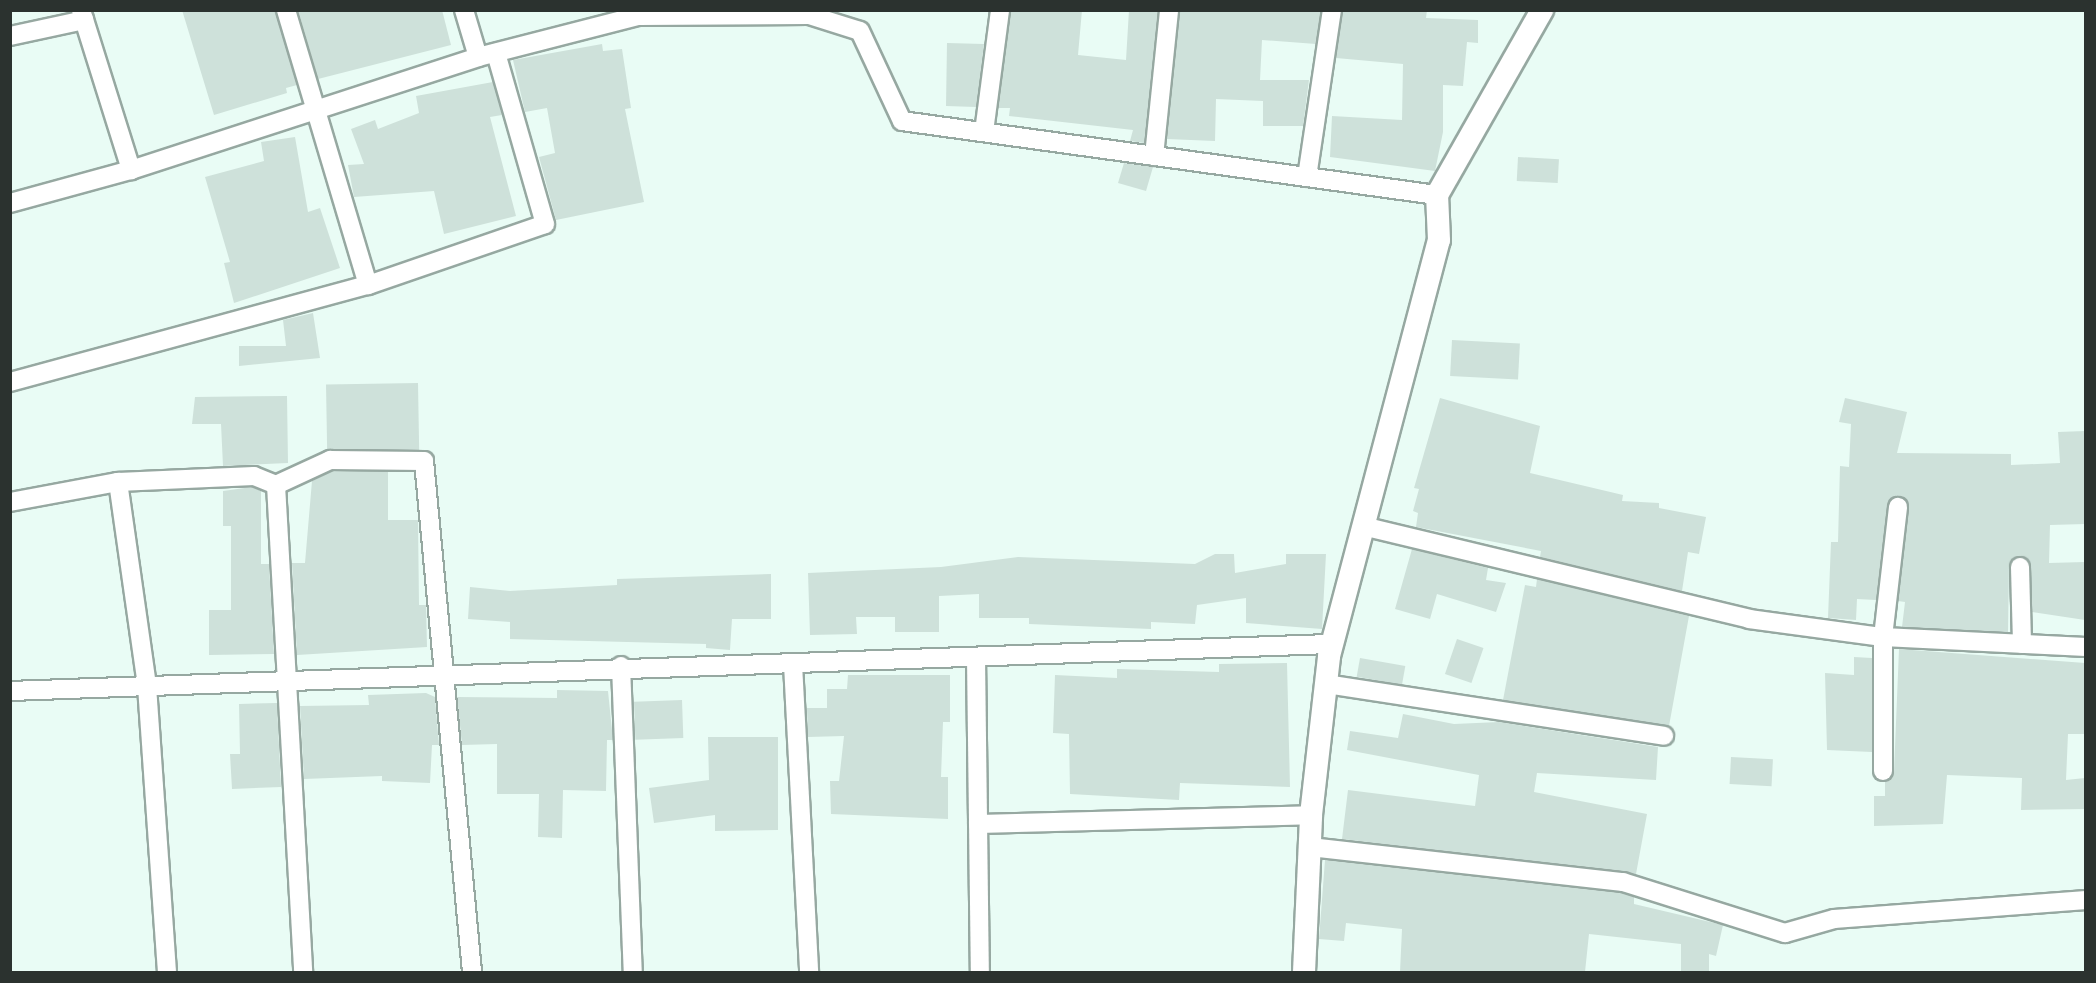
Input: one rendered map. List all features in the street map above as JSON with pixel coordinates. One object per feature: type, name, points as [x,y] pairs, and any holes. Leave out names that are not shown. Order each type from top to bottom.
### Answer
[{"type":"street","points":[[286,10],[368,285]]},
{"type":"street","points":[[10,382],[368,285],[545,224],[487,55],[464,10]]},
{"type":"street","points":[[984,132],[1000,10]]},
{"type":"street","points":[[1154,156],[1169,10]]},
{"type":"street","points":[[1307,177],[1332,10]]},
{"type":"street","points":[[1304,972],[1311,815],[1332,644],[1439,240],[1437,195],[1542,10]]},
{"type":"street","points":[[10,203],[131,171],[487,55],[638,13],[808,15],[860,31],[902,121],[1437,195]]},
{"type":"street","points":[[10,36],[82,15],[131,171]]},
{"type":"street","points":[[10,502],[118,482],[254,476],[276,485],[330,460],[424,461],[472,972]]},
{"type":"street","points":[[118,482],[147,686],[167,972]]},
{"type":"street","points":[[276,485],[284,680],[303,972]]},
{"type":"street","points":[[1882,771],[1883,637],[1898,507]]},
{"type":"street","points":[[1363,526],[1749,619],[1883,637],[2085,647]]},
{"type":"street","points":[[2020,567],[2022,644]]},
{"type":"street","points":[[10,691],[446,676],[621,666],[793,664],[1332,644]]},
{"type":"street","points":[[976,657],[980,972]]},
{"type":"street","points":[[793,664],[809,972]]},
{"type":"street","points":[[621,666],[633,972]]},
{"type":"street","points":[[1326,684],[1664,736]]},
{"type":"street","points":[[978,824],[1311,815]]},
{"type":"street","points":[[1310,847],[1623,882],[1785,933],[1834,919],[2085,900]]},
{"type":"building","points":[[182,10],[275,10],[297,85],[286,88],[287,93],[214,115]]},
{"type":"building","points":[[298,10],[442,10],[451,45],[318,79]]},
{"type":"building","points":[[1011,10],[1082,10],[1078,55],[1126,60],[1129,10],[1158,10],[1144,143],[1130,141],[1133,130],[1009,116],[1010,108],[998,108]]},
{"type":"building","points":[[1180,10],[1321,10],[1316,44],[1262,40],[1260,80],[1309,80],[1303,126],[1263,126],[1263,101],[1216,99],[1215,141],[1167,139]]},
{"type":"building","points":[[1343,10],[1427,10],[1426,18],[1478,20],[1478,43],[1467,42],[1463,86],[1443,85],[1443,132],[1435,171],[1330,157],[1332,116],[1402,120],[1403,64],[1336,58]]},
{"type":"building","points":[[947,43],[984,44],[976,107],[946,106]]},
{"type":"building","points":[[602,44],[603,51],[622,49],[631,108],[625,109],[644,202],[556,220],[539,157],[555,153],[547,108],[525,112],[513,60]]},
{"type":"building","points":[[493,82],[502,115],[490,117],[516,216],[444,234],[434,191],[354,197],[348,165],[364,164],[351,129],[375,120],[378,129],[419,113],[416,96]]},
{"type":"building","points":[[295,137],[308,212],[320,208],[340,268],[234,303],[224,263],[230,262],[205,177],[264,161],[261,142]]},
{"type":"building","points":[[1518,157],[1559,159],[1558,183],[1517,181]]},
{"type":"building","points":[[1124,163],[1153,167],[1146,191],[1118,183]]},
{"type":"building","points":[[313,313],[320,358],[239,366],[239,346],[286,346],[283,320]]},
{"type":"building","points":[[1452,340],[1520,344],[1518,380],[1450,376]]},
{"type":"building","points":[[418,383],[419,450],[327,452],[326,385]]},
{"type":"building","points":[[287,396],[288,463],[223,466],[221,424],[192,424],[195,397]]},
{"type":"building","points":[[1440,398],[1540,426],[1530,473],[1623,495],[1622,501],[1659,503],[1659,508],[1706,517],[1699,554],[1688,552],[1682,591],[1540,557],[1541,551],[1416,527],[1418,513],[1413,511],[1419,489],[1414,488]]},
{"type":"building","points":[[1845,398],[1907,412],[1897,453],[2011,454],[2011,465],[2060,463],[2058,432],[2085,431],[2085,524],[2050,525],[2049,563],[2085,562],[2085,620],[2032,612],[2031,566],[2019,556],[2009,567],[2008,632],[1902,627],[1905,602],[1898,601],[1909,508],[1899,496],[1887,506],[1876,600],[1857,599],[1856,620],[1828,618],[1831,542],[1838,542],[1840,466],[1849,467],[1851,424],[1839,422]]},
{"type":"building","points":[[332,471],[388,472],[388,520],[418,520],[419,605],[426,605],[427,647],[297,655],[292,563],[305,563],[312,481]]},
{"type":"building","points":[[252,487],[261,491],[261,564],[269,564],[274,654],[209,655],[209,610],[231,610],[231,526],[223,526],[223,491]]},
{"type":"building","points":[[1412,549],[1488,568],[1486,580],[1506,583],[1496,612],[1437,594],[1430,619],[1395,609]]},
{"type":"building","points":[[1215,554],[1234,554],[1235,573],[1286,564],[1286,554],[1326,554],[1322,629],[1246,623],[1246,598],[1197,605],[1195,624],[1151,622],[1151,629],[1029,624],[1029,618],[979,618],[979,594],[939,596],[939,632],[895,632],[895,617],[856,617],[857,634],[810,635],[808,573],[941,567],[1018,557],[1195,564]]},
{"type":"building","points":[[771,574],[771,619],[732,619],[730,650],[706,648],[706,644],[510,639],[510,622],[468,619],[470,587],[510,591],[617,585],[617,579]]},
{"type":"building","points":[[1537,579],[1689,616],[1669,726],[1503,700],[1525,585],[1536,587]]},
{"type":"building","points":[[1457,639],[1483,648],[1471,683],[1445,674]]},
{"type":"building","points":[[1899,649],[2085,663],[2085,734],[2068,734],[2066,780],[2085,778],[2085,809],[2021,810],[2022,778],[1947,775],[1943,824],[1874,826],[1874,796],[1885,796],[1885,782],[1894,772]]},
{"type":"building","points":[[1854,657],[1872,658],[1872,752],[1827,750],[1825,673],[1854,675]]},
{"type":"building","points":[[1360,658],[1405,666],[1402,685],[1357,677]]},
{"type":"building","points":[[1287,663],[1290,787],[1180,783],[1179,800],[1070,794],[1069,734],[1053,733],[1055,675],[1117,678],[1117,669],[1219,672],[1219,664]]},
{"type":"building","points":[[848,675],[950,675],[950,722],[943,722],[941,777],[948,777],[948,819],[831,814],[830,781],[839,781],[844,736],[808,737],[807,708],[827,708],[827,689],[847,689]]},
{"type":"building","points":[[557,690],[608,691],[613,740],[607,740],[606,791],[563,790],[562,838],[538,837],[539,794],[497,794],[497,744],[462,745],[457,697],[557,698]]},
{"type":"building","points":[[426,693],[435,697],[439,745],[432,745],[430,783],[382,781],[382,776],[304,779],[300,706],[369,705],[368,695]]},
{"type":"building","points":[[682,700],[683,738],[635,740],[634,702]]},
{"type":"building","points":[[277,703],[281,787],[232,789],[230,754],[240,754],[239,704]]},
{"type":"building","points":[[1403,714],[1454,724],[1499,722],[1658,747],[1656,780],[1537,773],[1534,792],[1647,814],[1636,874],[1342,839],[1348,790],[1475,806],[1479,775],[1347,750],[1350,731],[1398,738]]},
{"type":"building","points":[[708,737],[778,737],[778,830],[715,831],[715,815],[654,823],[649,788],[709,780]]},
{"type":"building","points":[[1731,757],[1773,759],[1772,786],[1730,784]]},
{"type":"building","points":[[1325,860],[1621,893],[1634,897],[1634,904],[1723,925],[1716,956],[1709,954],[1709,972],[1681,972],[1681,944],[1589,934],[1585,972],[1400,972],[1402,929],[1346,923],[1344,941],[1319,939]]}]
